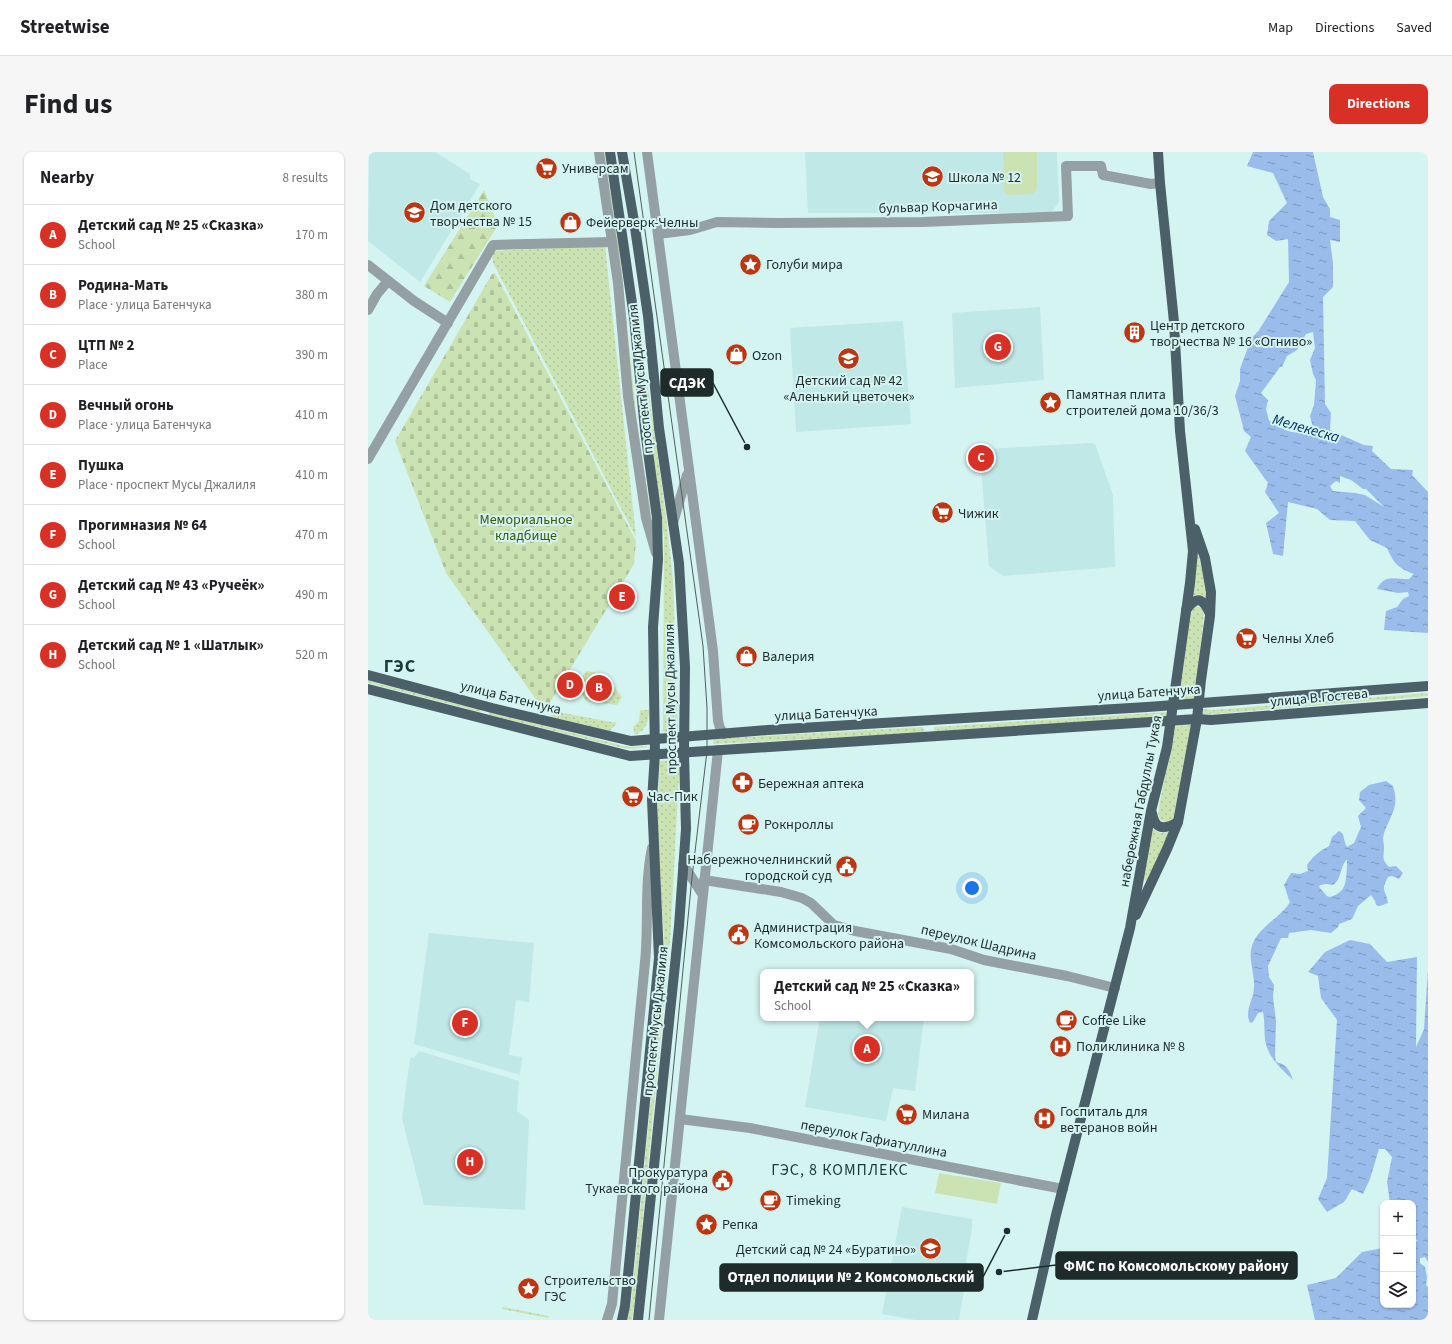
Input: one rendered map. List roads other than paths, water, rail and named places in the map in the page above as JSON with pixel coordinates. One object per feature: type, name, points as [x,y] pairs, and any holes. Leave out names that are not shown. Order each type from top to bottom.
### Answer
[{"type":"main road","name":"проспект Мусы Джалиля","points":[[610,152],[634,318],[645,430],[657,518],[658,560],[653,627],[655,754],[652,800],[659,958],[626,1302],[622,1320]]},
{"type":"main road","name":"проспект Мусы Джалиля","points":[[622,152],[648,316],[659,428],[680,563],[685,660],[684,753],[686,829],[670,1020],[638,1320]]},
{"type":"main road","name":"набережная Габдуллы Тукая","points":[[1032,1320],[1063,1189],[1130,928],[1151,811],[1167,747],[1193,551],[1180,431],[1174,322],[1158,152]]},
{"type":"main road","name":"набережная Габдуллы Тукая","points":[[1130,928],[1178,822],[1197,720],[1210,616],[1211,592],[1205,558],[1189,513]]},
{"type":"main road","points":[[1186,610],[1192,602],[1196,600],[1202,601],[1210,616]]},
{"type":"main road","name":"улица Батенчука","points":[[368,675],[492,708],[631,742],[724,734],[1294,697]]},
{"type":"main road","name":"улица В.Гостева","points":[[1294,697],[1428,686]]},
{"type":"main road","name":"улица Батенчука","points":[[368,689],[630,756],[1212,720]]},
{"type":"main road","name":"улица В.Гостева","points":[[1212,720],[1428,703]]},
{"type":"main road","points":[[489,720],[484,714],[486,710],[492,708]]},
{"type":"main road","points":[[922,738],[928,735],[930,730],[923,722]]},
{"type":"main road","points":[[1151,811],[1154,822],[1159,827],[1165,828],[1178,822]]},
{"type":"street","points":[[599,152],[618,283],[628,396],[646,518],[658,560]]},
{"type":"street","points":[[647,152],[713,652],[718,721],[724,734]]},
{"type":"street","name":"бульвар Корчагина","points":[[658,234],[690,230],[719,222],[923,222],[1068,216],[1066,166],[1101,166],[1103,175],[1151,184],[1160,183]]},
{"type":"street","points":[[368,459],[493,245],[612,242]]},
{"type":"street","points":[[368,265],[414,301],[448,323]]},
{"type":"street","points":[[368,310],[377,294],[388,281]]},
{"type":"street","points":[[673,523],[686,484],[689,469]]},
{"type":"street","points":[[659,1320],[718,750]]},
{"type":"street","points":[[606,1320],[612,1304],[627,1132],[646,948],[647,879],[653,844]]},
{"type":"street","points":[[683,864],[702,895]]},
{"type":"street","name":"переулок Шадрина","points":[[704,880],[781,892],[802,898],[811,904],[834,925],[855,931],[951,948],[984,960],[1067,976],[1114,988]]},
{"type":"street","name":"переулок Гафиатуллина","points":[[680,1119],[750,1128],[1063,1189]]},
{"type":"water","points":[[1253,152],[1313,152],[1323,197],[1330,209],[1330,217],[1340,220],[1340,242],[1330,240],[1333,263],[1333,287],[1323,297],[1325,404],[1331,413],[1330,430],[1364,445],[1373,446],[1372,451],[1391,469],[1413,470],[1412,475],[1428,492],[1428,633],[1384,630],[1386,611],[1397,607],[1403,599],[1409,596],[1408,592],[1398,593],[1377,589],[1383,581],[1387,579],[1409,579],[1414,574],[1397,565],[1387,548],[1370,540],[1355,521],[1330,520],[1317,509],[1288,502],[1283,556],[1273,554],[1266,523],[1279,513],[1265,492],[1268,483],[1245,451],[1251,437],[1244,431],[1235,396],[1240,381],[1240,369],[1251,339],[1259,330],[1289,282],[1288,239],[1276,241],[1267,235],[1269,221],[1287,203],[1273,173],[1247,166]],"holes":[[[1313,332],[1315,348],[1310,360],[1316,380],[1314,405],[1310,416],[1313,428],[1299,432],[1292,432],[1279,427],[1283,422],[1269,421],[1266,409],[1268,400],[1261,393],[1280,367],[1282,367],[1287,356],[1297,350],[1306,334]],[[1340,476],[1351,480],[1363,489],[1366,489],[1384,507],[1365,495],[1333,491],[1330,486],[1336,481],[1340,483]]]},
{"type":"water","points":[[1386,781],[1393,786],[1395,805],[1383,838],[1384,858],[1389,867],[1396,866],[1403,873],[1399,879],[1392,876],[1388,877],[1384,885],[1388,903],[1380,906],[1376,905],[1371,895],[1358,906],[1352,919],[1339,924],[1338,927],[1331,933],[1311,930],[1289,933],[1288,938],[1281,938],[1268,966],[1269,977],[1274,985],[1273,997],[1276,1021],[1276,1062],[1269,1052],[1265,1040],[1263,1012],[1258,1013],[1253,1022],[1250,1023],[1248,1018],[1254,991],[1254,978],[1251,959],[1253,942],[1262,930],[1286,908],[1290,902],[1284,885],[1291,873],[1300,874],[1308,871],[1307,865],[1309,862],[1317,854],[1329,846],[1332,837],[1339,831],[1343,834],[1347,847],[1354,843],[1361,827],[1358,816],[1366,808],[1359,800],[1360,792],[1369,785]],"holes":[[[1347,860],[1344,885],[1340,892],[1330,897],[1327,896],[1319,887],[1320,885],[1333,885],[1336,883],[1344,863]]]},
{"type":"water","points":[[1350,940],[1370,944],[1387,962],[1417,957],[1416,1047],[1424,1029],[1428,970],[1428,1262],[1425,1257],[1420,1258],[1420,1263],[1425,1267],[1427,1277],[1428,1320],[1315,1320],[1307,1285],[1336,1278],[1362,1252],[1380,1249],[1380,1308],[1416,1308],[1416,1241],[1418,1241],[1416,1239],[1416,1200],[1390,1200],[1387,1182],[1392,1157],[1385,1149],[1379,1149],[1370,1179],[1363,1194],[1352,1189],[1344,1202],[1327,1212],[1318,1199],[1327,1178],[1337,1020],[1321,998],[1318,976],[1308,972],[1325,952]]},
{"type":"water","points":[[1276,1062],[1287,1068],[1293,1080],[1280,1067]]},
{"type":"tram line","points":[[634,152],[703,646],[707,708],[707,751],[692,877],[649,1320]]},
{"type":"place","name":"Универсам","points":[[546,168]]},
{"type":"place","name":"Школа № 12","points":[[932,177]]},
{"type":"place","name":"Дом детского творчества № 15","points":[[415,213]]},
{"type":"place","name":"Фейерверк-Челны","points":[[571,222]]},
{"type":"place","name":"Голуби мира","points":[[750,264]]},
{"type":"place","name":"Центр детского творчества № 16 «Огниво»","points":[[1134,333]]},
{"type":"place","name":"Детский сад № 43 «Ручеёк»","points":[[998,347]]},
{"type":"place","name":"Ozon","points":[[737,355]]},
{"type":"place","name":"Детский сад № 42 «Аленький цветочек»","points":[[849,358]]},
{"type":"place","name":"Памятная плита строителей дома 10/36/3","points":[[1050,402]]},
{"type":"place","name":"СДЭК","points":[[747,447]]},
{"type":"place","name":"ЦТП № 2","points":[[981,458]]},
{"type":"place","name":"Чижик","points":[[942,513]]},
{"type":"place","name":"Пушка","points":[[622,597]]},
{"type":"place","name":"Челны Хлеб","points":[[1247,638]]},
{"type":"place","name":"Валерия","points":[[746,656]]},
{"type":"place","name":"Вечный огонь","points":[[570,685]]},
{"type":"place","name":"Родина-Мать","points":[[599,688]]},
{"type":"place","name":"Бережная аптека","points":[[743,783]]},
{"type":"place","name":"Час-Пик","points":[[633,796]]},
{"type":"place","name":"Рокнроллы","points":[[748,824]]},
{"type":"place","name":"Набережночелнинский городской суд","points":[[847,867]]},
{"type":"place","name":"Администрация Комсомольского района","points":[[738,935]]},
{"type":"place","name":"Coffee Like","points":[[1066,1020]]},
{"type":"place","name":"Прогимназия № 64","points":[[465,1023]]},
{"type":"place","name":"Поликлиника № 8","points":[[1060,1046]]},
{"type":"place","name":"Детский сад № 25 «Сказка»","points":[[867,1049]]},
{"type":"place","name":"Милана","points":[[906,1114]]},
{"type":"place","name":"Госпиталь для ветеранов войн","points":[[1045,1119]]},
{"type":"place","name":"Детский сад № 1 «Шатлык»","points":[[470,1162]]},
{"type":"place","name":"Прокуратура Тукаевского района","points":[[723,1180]]},
{"type":"place","name":"Timeking","points":[[770,1200]]},
{"type":"place","name":"Репка","points":[[706,1224]]},
{"type":"place","name":"Отдел полиции № 2 Комсомольский","points":[[1007,1231]]},
{"type":"place","name":"Детский сад № 24 «Буратино»","points":[[931,1249]]},
{"type":"place","name":"ФМС по Комсомольскому району","points":[[999,1272]]},
{"type":"place","name":"Строительство ГЭС","points":[[528,1288]]},
{"type":"district","name":"ГЭС","points":[[400,666]]},
{"type":"district","name":"ГЭС, 8 КОМПЛЕКС","points":[[840,1169]]},
{"type":"water label","name":"Мелекеска","points":[[1306,428]]},
{"type":"park label","name":"Мемориальное кладбище","points":[[526,528]]}]
